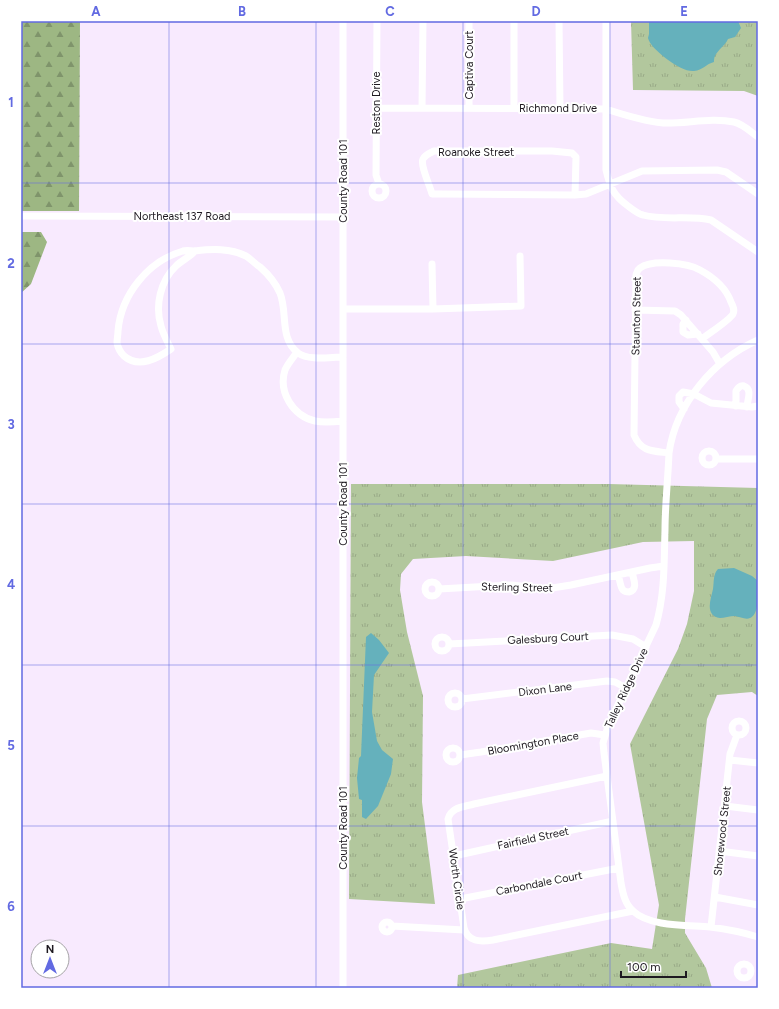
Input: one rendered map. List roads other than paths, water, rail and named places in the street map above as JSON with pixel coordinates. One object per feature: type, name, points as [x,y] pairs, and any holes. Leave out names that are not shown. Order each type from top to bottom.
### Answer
[{"type":"street","name":"County Road 101","points":[[343,21],[343,988]]},
{"type":"street","name":"Reston Drive","points":[[377,21],[376,175],[379,184]]},
{"type":"street","points":[[422,108],[423,21]]},
{"type":"street","name":"Captiva Court","points":[[469,108],[470,21]]},
{"type":"street","points":[[514,21],[514,108]]},
{"type":"street","points":[[559,21],[560,108]]},
{"type":"street","points":[[606,21],[606,170],[609,184],[618,199],[636,212],[643,215],[702,218],[711,220],[758,252]]},
{"type":"street","name":"Richmond Drive","points":[[376,108],[606,108],[641,120],[664,123],[734,122],[758,137]]},
{"type":"street","name":"Roanoke Street","points":[[575,195],[576,157],[572,154],[552,151],[434,151],[426,155],[423,159],[423,165],[432,194],[575,195],[586,194],[642,171],[717,170],[726,172],[757,191]]},
{"type":"street","name":"Northeast 137 Road","points":[[21,216],[343,217]]},
{"type":"street","points":[[195,251],[169,273],[159,299],[159,318],[161,328],[171,349],[151,360],[140,362],[129,360],[121,353],[117,343],[119,322],[129,294],[139,280],[160,262],[184,251],[224,250],[246,256],[266,272],[280,293],[284,308],[286,334],[297,352],[303,356],[343,357]]},
{"type":"street","points":[[343,309],[433,309],[521,306],[520,256]]},
{"type":"street","name":"Staunton Street","points":[[669,453],[644,448],[638,444],[634,435],[636,276],[641,267],[661,263],[684,265],[698,269],[714,278],[729,296],[734,309],[733,314],[727,320],[700,337]]},
{"type":"street","points":[[432,264],[433,309]]},
{"type":"street","points":[[635,310],[676,311],[686,320],[713,352],[720,364]]},
{"type":"street","name":"Talley Ridge Drive","points":[[633,911],[623,894],[604,753],[605,735],[656,625],[660,611],[663,593],[669,453],[675,430],[684,409],[704,379],[720,364],[735,353],[758,340]]},
{"type":"street","points":[[297,352],[285,369],[284,376],[284,390],[290,403],[299,413],[309,419],[322,422],[343,421]]},
{"type":"street","points":[[736,406],[736,391],[740,386],[743,386],[746,387],[749,392],[747,407]]},
{"type":"street","name":"Talley Ridge Drive","points":[[684,409],[680,402],[679,396],[683,392],[694,394]]},
{"type":"street","points":[[694,394],[711,403],[752,408],[758,406]]},
{"type":"street","points":[[716,459],[758,459]]},
{"type":"street","name":"Sterling Street","points":[[439,589],[512,585],[546,589],[664,566]]},
{"type":"street","points":[[618,575],[622,589],[630,592],[635,585],[632,572]]},
{"type":"street","name":"Galesburg Court","points":[[449,644],[612,635],[634,639],[646,647]]},
{"type":"street","name":"Dixon Lane","points":[[462,699],[608,681],[615,682],[626,688]]},
{"type":"street","name":"Bloomington Place","points":[[460,755],[591,733],[605,735]]},
{"type":"street","name":"Shorewood Street","points":[[711,927],[730,754],[737,735]]},
{"type":"street","points":[[730,760],[758,763]]},
{"type":"street","name":"Worth Circle","points":[[464,930],[448,819],[450,814],[457,808],[607,776]]},
{"type":"street","points":[[724,806],[758,810]]},
{"type":"street","name":"Fairfield Street","points":[[454,856],[613,821]]},
{"type":"street","points":[[719,851],[758,856]]},
{"type":"street","name":"Carbondale Court","points":[[460,899],[619,868]]},
{"type":"street","points":[[715,897],[758,905]]},
{"type":"street","points":[[392,926],[464,930],[469,938],[483,941],[633,911],[647,920],[662,923],[711,927],[758,937]]},
{"type":"water","points":[[649,21],[738,21],[741,28],[735,37],[728,39],[717,52],[714,62],[697,70],[689,71],[660,54],[650,43],[648,38]]},
{"type":"water","points":[[734,568],[752,576],[758,581],[757,607],[753,616],[748,619],[735,616],[720,618],[712,614],[710,610],[714,576],[716,571],[718,569]]},
{"type":"water","points":[[371,633],[379,640],[389,653],[374,675],[372,712],[377,741],[382,750],[393,759],[391,774],[378,806],[366,819],[362,817],[362,800],[359,799],[357,778],[359,758],[361,756],[366,637]]}]
